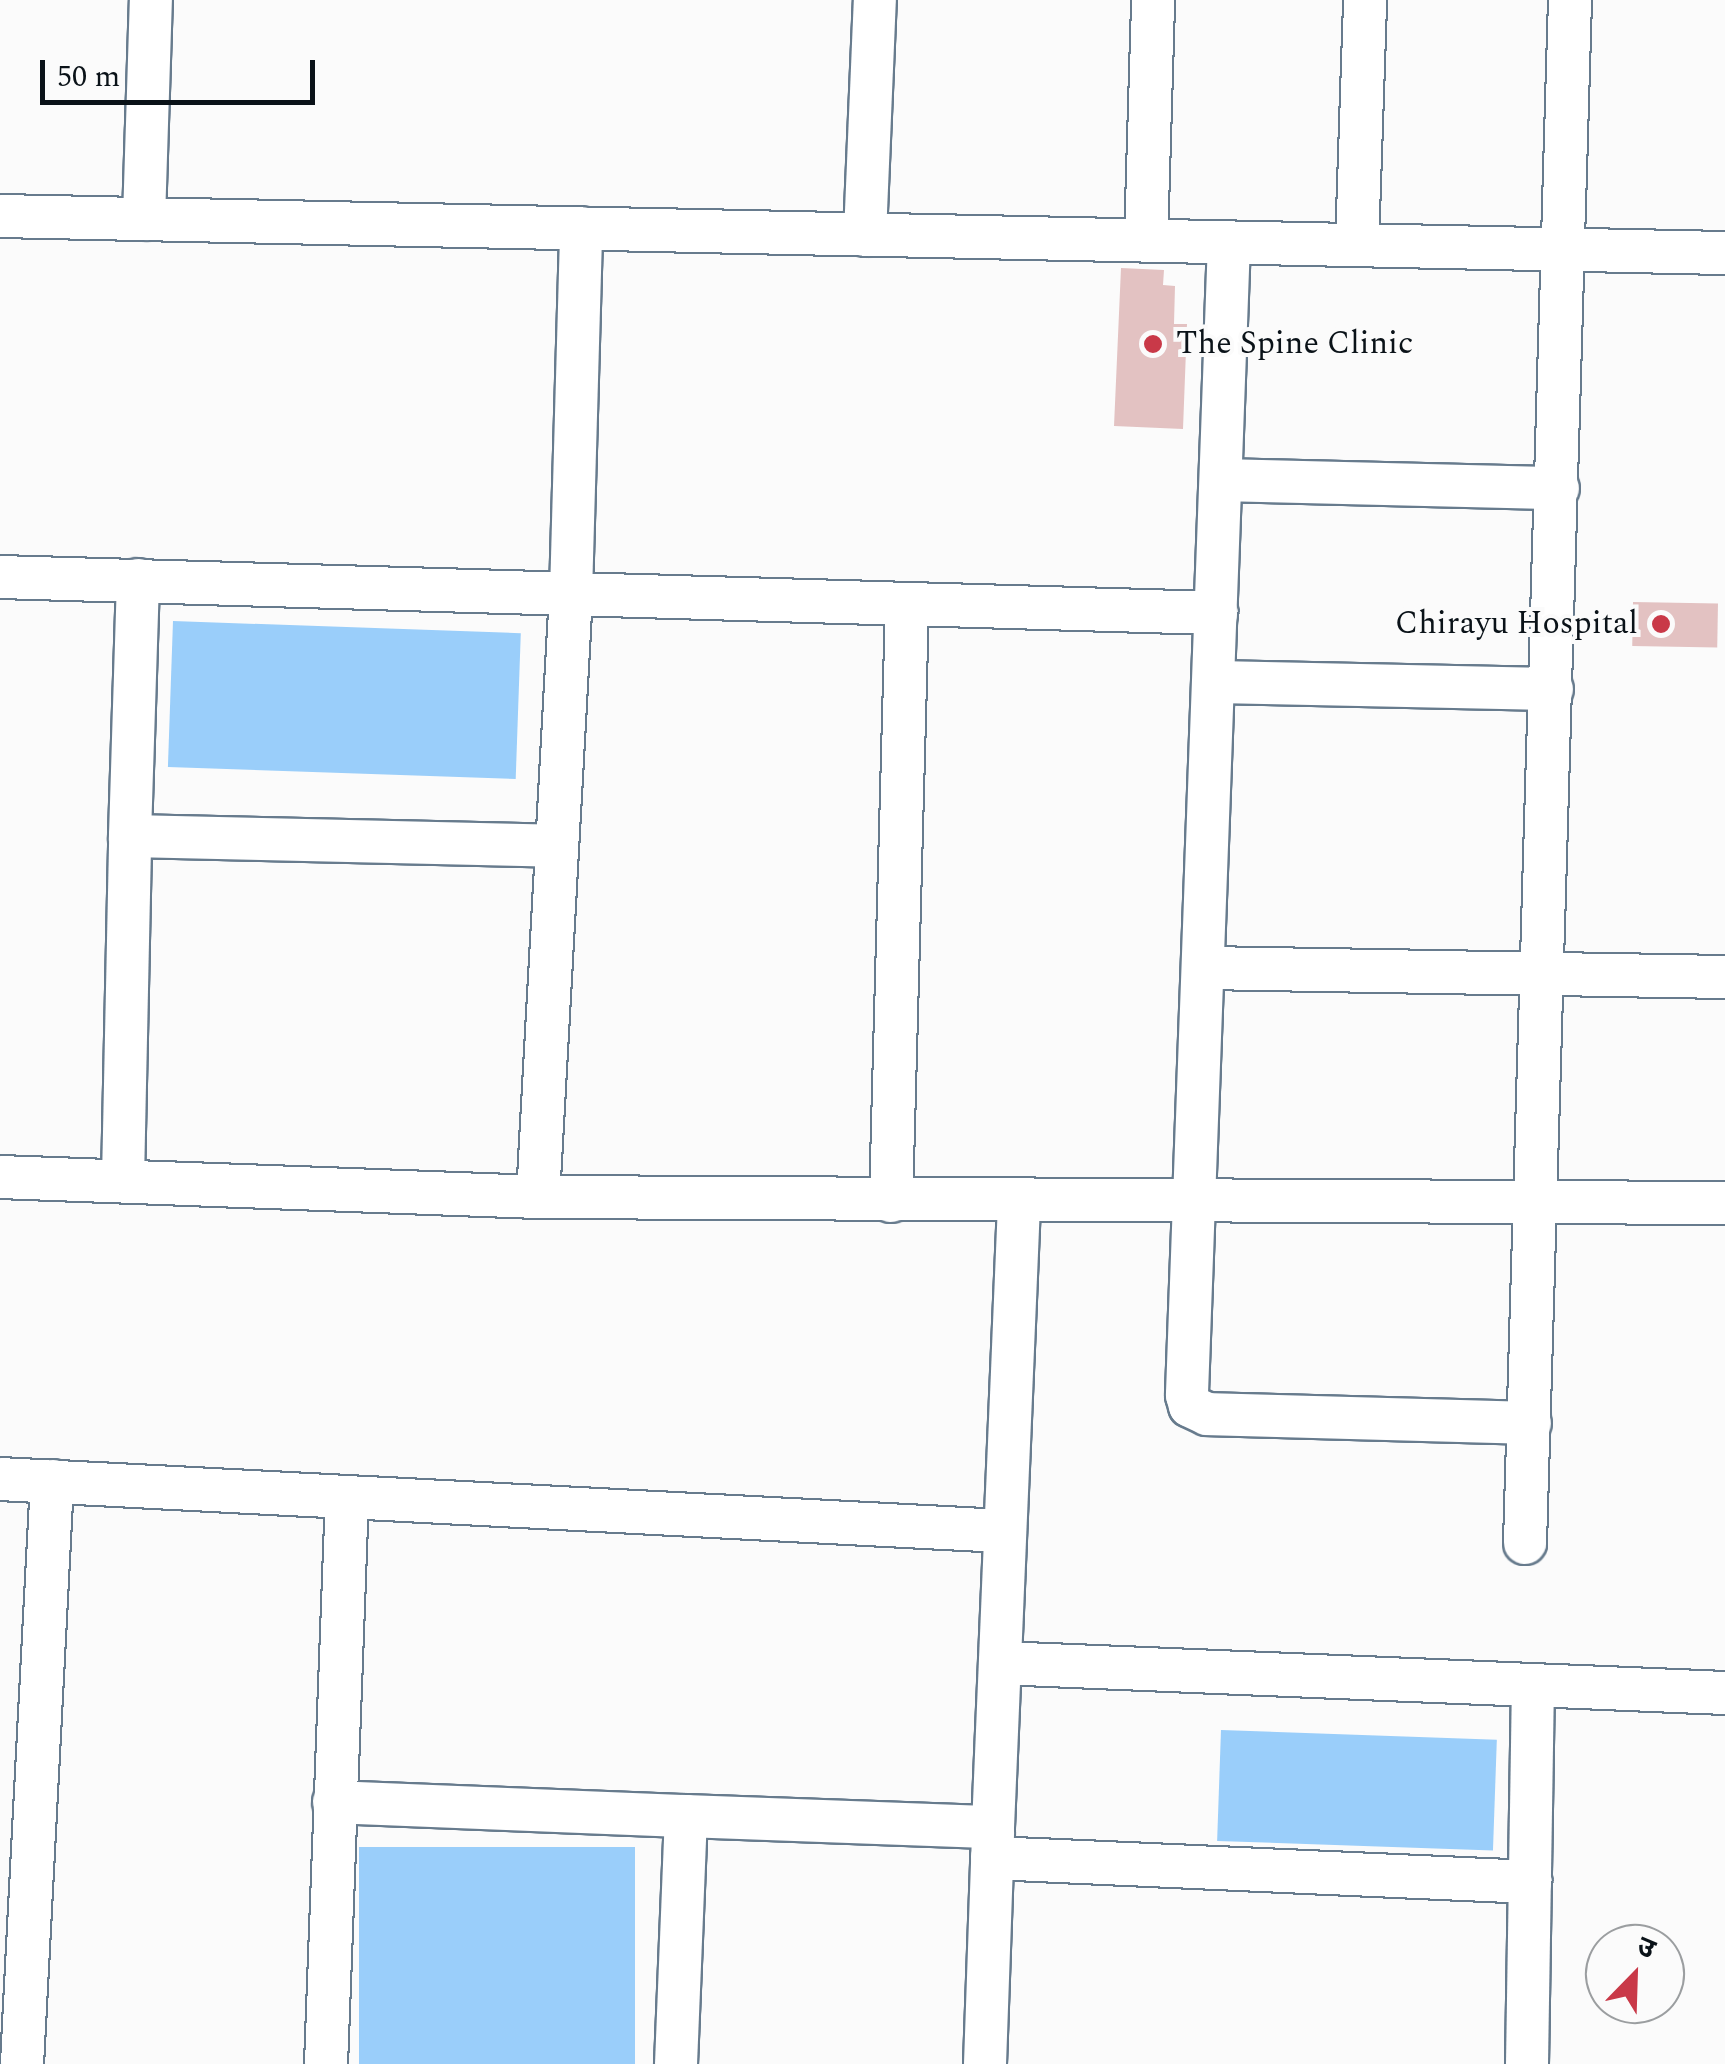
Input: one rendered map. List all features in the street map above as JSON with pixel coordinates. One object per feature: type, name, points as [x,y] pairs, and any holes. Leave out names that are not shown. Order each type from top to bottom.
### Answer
[{"type":"street","points":[[144,219],[151,0]]},
{"type":"street","points":[[865,234],[876,0]]},
{"type":"street","points":[[1146,240],[1153,0]]},
{"type":"street","points":[[1357,245],[1365,0]]},
{"type":"street","points":[[1525,1543],[1566,250],[1570,0]]},
{"type":"street","points":[[0,216],[1725,253]]},
{"type":"street","points":[[538,1198],[571,594],[581,228]]},
{"type":"street","points":[[1229,242],[1198,1204],[1187,1396],[1196,1410],[1530,1422]]},
{"type":"street","points":[[1221,480],[1558,488]]},
{"type":"street","points":[[0,577],[1216,612]]},
{"type":"street","points":[[123,1180],[138,580]]},
{"type":"street","points":[[891,1201],[907,604]]},
{"type":"street","points":[[1214,682],[1552,689]]},
{"type":"street","points":[[130,836],[556,846]]},
{"type":"street","points":[[1205,968],[1544,978],[1725,977]]},
{"type":"street","points":[[0,1177],[538,1198],[1019,1204],[1725,1203]]},
{"type":"street","points":[[985,2064],[1002,1531],[1019,1204]]},
{"type":"street","points":[[0,1478],[1002,1531]]},
{"type":"street","points":[[22,2064],[52,1481]]},
{"type":"street","points":[[326,2064],[347,1497]]},
{"type":"street","points":[[1000,1663],[1725,1694]]},
{"type":"street","points":[[1526,2064],[1532,1686]]},
{"type":"street","points":[[334,1802],[686,1816],[1530,1882]]},
{"type":"street","points":[[676,2064],[686,1816]]},
{"type":"shaded area","points":[[173,621],[521,633],[516,779],[168,767]]},
{"type":"shaded area","points":[[1221,1730],[1497,1740],[1493,1851],[1217,1841]]},
{"type":"shaded area","points":[[359,1847],[635,1847],[635,2064],[359,2064]]},
{"type":"building","points":[[1121,268],[1164,270],[1163,285],[1175,286],[1174,324],[1187,324],[1183,429],[1114,426]]},
{"type":"building","points":[[1633,602],[1718,603],[1717,647],[1632,646]]},
{"type":"place","name":"The Spine Clinic","points":[[1153,344]]},
{"type":"place","name":"Chirayu Hospital","points":[[1661,624]]}]
